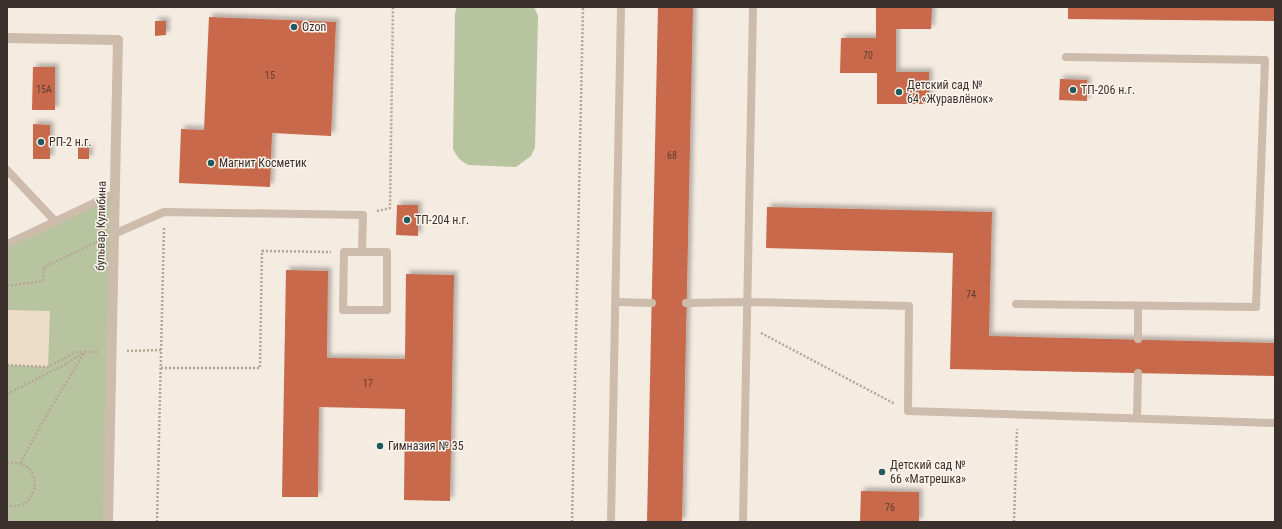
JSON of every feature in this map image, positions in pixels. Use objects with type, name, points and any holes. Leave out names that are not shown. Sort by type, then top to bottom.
[{"type":"street","name":"бульвар Кулибина","points":[[7,38],[118,40],[108,522]]},
{"type":"lane","points":[[611,522],[621,7]]},
{"type":"lane","points":[[743,522],[753,7]]},
{"type":"lane","points":[[1016,304],[1256,307],[1265,60],[1066,57]]},
{"type":"lane","points":[[7,170],[55,221]]},
{"type":"lane","points":[[7,244],[115,193]]},
{"type":"lane","points":[[114,234],[164,212],[363,215],[362,252]]},
{"type":"lane","points":[[344,252],[362,252],[387,252],[386,310],[343,310],[344,252]]},
{"type":"lane","points":[[616,302],[652,303]]},
{"type":"lane","points":[[686,303],[747,302],[909,306],[908,411],[1275,423]]},
{"type":"lane","points":[[1138,306],[1138,340]]},
{"type":"lane","points":[[1137,418],[1138,373]]},
{"type":"path","points":[[363,215],[390,208],[393,7]]},
{"type":"path","points":[[572,522],[583,7]]},
{"type":"path","points":[[157,522],[164,212]]},
{"type":"path","points":[[7,286],[43,281],[44,267],[114,234]]},
{"type":"path","points":[[160,368],[260,368],[262,251],[344,252]]},
{"type":"path","points":[[747,325],[908,411]]},
{"type":"path","points":[[7,365],[48,367],[76,352],[161,350]]},
{"type":"path","points":[[7,394],[64,365],[84,352]]},
{"type":"path","points":[[21,463],[34,437],[84,352]]},
{"type":"path","points":[[1014,522],[1017,414]]},
{"type":"path","points":[[7,463],[21,463],[33,472],[35,479],[34,494],[29,500],[16,506],[7,505]]},
{"type":"green space","points":[[457,7],[534,7],[538,16],[535,147],[531,156],[516,167],[469,165],[460,159],[453,149],[455,13]]},
{"type":"green space","points":[[113,196],[106,522],[7,522],[7,247]]},
{"type":"shaded area","points":[[7,310],[50,311],[48,367],[7,365]]},
{"type":"building","points":[[658,7],[693,7],[682,522],[647,522]]},
{"type":"building","points":[[876,7],[932,7],[931,29],[896,29],[896,72],[929,72],[929,104],[877,104],[877,73],[840,73],[841,38],[876,38]]},
{"type":"building","points":[[1068,7],[1275,7],[1275,21],[1068,19]]},
{"type":"building","points":[[209,17],[336,22],[331,136],[272,133],[270,187],[179,183],[181,129],[204,130]]},
{"type":"building","points":[[155,21],[166,21],[166,35],[155,36]]},
{"type":"building","points":[[33,67],[55,67],[55,110],[32,110]]},
{"type":"building","name":"ТП-206 н.г.","points":[[1060,79],[1087,80],[1087,101],[1059,100]]},
{"type":"building","name":"РП-2 н.г.","points":[[33,124],[50,125],[50,159],[33,159]]},
{"type":"building","points":[[78,147],[89,148],[89,159],[78,159]]},
{"type":"building","name":"ТП-204 н.г.","points":[[397,205],[418,205],[418,236],[396,235]]},
{"type":"building","points":[[767,207],[992,212],[989,336],[1275,343],[1275,376],[950,369],[953,253],[766,248]]},
{"type":"building","points":[[286,270],[328,271],[327,358],[405,359],[406,274],[454,275],[450,501],[404,500],[405,409],[319,407],[318,497],[282,497]]},
{"type":"building","points":[[861,491],[919,492],[919,522],[860,522]]},
{"type":"place","name":"Ozon","points":[[294,27]]},
{"type":"place","name":"ТП-206 н.г.","points":[[1073,90]]},
{"type":"place","name":"Детский сад № 64 «Журавлёнок»","points":[[899,92]]},
{"type":"place","name":"РП-2 н.г.","points":[[41,142]]},
{"type":"place","name":"Магнит Косметик","points":[[211,163]]},
{"type":"place","name":"ТП-204 н.г.","points":[[407,220]]},
{"type":"place","name":"Гимназия № 35","points":[[380,446]]},
{"type":"place","name":"Детский сад № 66 «Матрешка»","points":[[882,472]]}]
